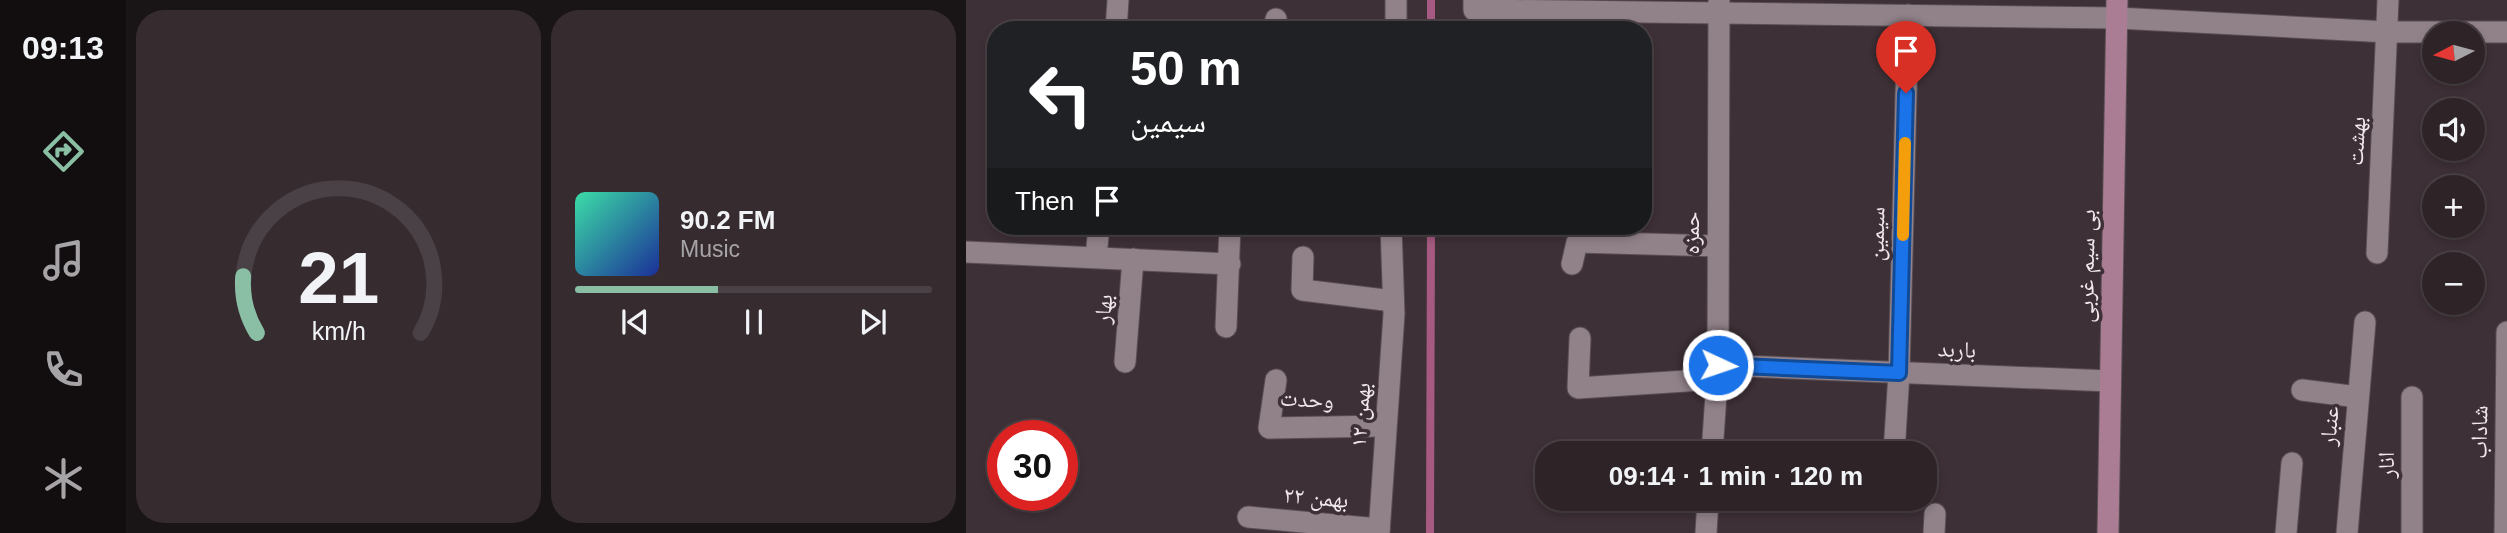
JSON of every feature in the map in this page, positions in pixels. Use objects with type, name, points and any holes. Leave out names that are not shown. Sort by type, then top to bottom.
[{"type":"street","points":[[1117,21],[1118,0]]},
{"type":"street","points":[[1396,0],[1396,21]]},
{"type":"street","name":"بهشت","points":[[2377,253],[2388,0]]},
{"type":"street","points":[[1474,5],[1582,21],[1718,6],[1904,10],[2117,9],[2388,32],[2507,32]]},
{"type":"street","name":"حمزه","points":[[1713,441],[1717,372],[1718,6]]},
{"type":"street","name":"بی سیم غربی","points":[[2108,533],[2117,9]]},
{"type":"street","name":"سیمین","points":[[1895,441],[1899,373],[1904,10]]},
{"type":"street","points":[[1096,257],[1098,235]]},
{"type":"street","points":[[1226,327],[1230,235]]},
{"type":"street","name":"۱۲ بهمن","points":[[1379,531],[1393,302],[1391,235]]},
{"type":"street","points":[[1572,264],[1577,242],[1718,246]]},
{"type":"street","points":[[966,252],[1230,264]]},
{"type":"street","points":[[1303,257],[1302,290],[1393,302]]},
{"type":"street","name":"بهار","points":[[1125,362],[1133,259]]},
{"type":"street","name":"عنبار","points":[[2347,533],[2365,322]]},
{"type":"street","name":"شاداب","points":[[2505,533],[2507,332]]},
{"type":"street","points":[[1580,338],[1578,388],[1717,372]]},
{"type":"street","name":"باربد","points":[[1717,372],[1899,373],[2110,382]]},
{"type":"street","name":"وحدت","points":[[1276,380],[1269,428],[1385,426]]},
{"type":"street","points":[[2302,390],[2358,397]]},
{"type":"street","name":"انار","points":[[2412,397],[2412,533]]},
{"type":"street","points":[[2286,533],[2292,463]]},
{"type":"street","points":[[1706,533],[1708,511]]},
{"type":"street","name":"۲۲ بهمن","points":[[1248,517],[1379,531]]},
{"type":"waterway","points":[[1431,0],[1431,21]]},
{"type":"waterway","points":[[1430,533],[1431,235]]},
{"type":"slow traffic","points":[[1903,235],[1905,143]]},
{"type":"route","points":[[1718,365],[1899,373],[1906,93]]}]
